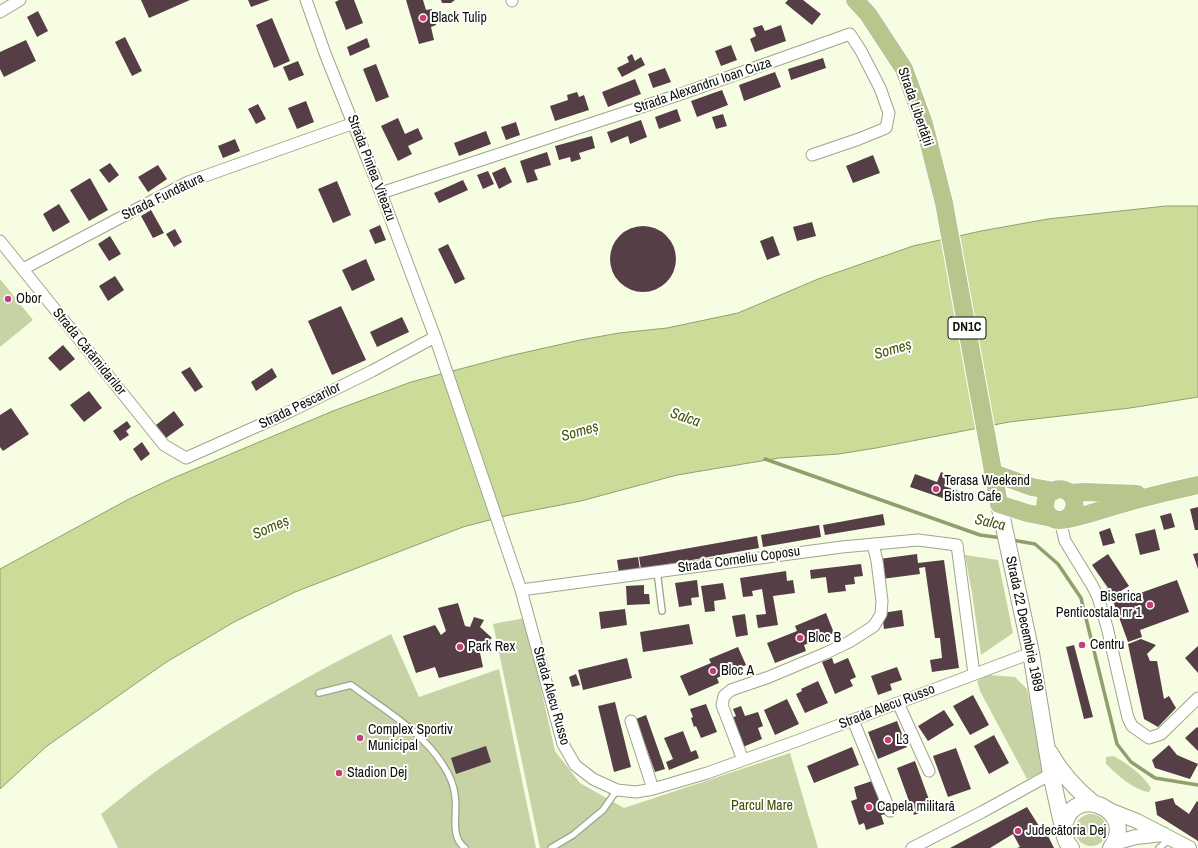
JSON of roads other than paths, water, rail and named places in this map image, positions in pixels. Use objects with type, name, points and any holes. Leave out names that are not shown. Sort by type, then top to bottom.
[{"type":"highway","name":"Strada Libertății","points":[[856,0],[868,14],[904,68],[924,124],[944,203],[993,474]]},
{"type":"highway","points":[[993,474],[1032,487],[1062,492],[1152,495]]},
{"type":"highway","name":"DN1C","points":[[993,474],[999,504]]},
{"type":"highway","points":[[999,504],[1027,513],[1059,519],[1080,516],[1152,495],[1198,485]]},
{"type":"highway","points":[[1062,492],[1073,497],[1075,503],[1074,510],[1071,515],[1059,519],[1045,510],[1045,503],[1047,497],[1062,492]]},
{"type":"main road","name":"Strada 22 Decembrie 1989","points":[[999,504],[1031,653],[1051,774],[1068,844]]},
{"type":"main road","name":"Strada 22 Decembrie 1989","points":[[1046,744],[1060,769],[1082,794],[1093,803],[1099,804],[1109,810]]},
{"type":"main road","points":[[1068,844],[1066,819],[1070,813],[1080,805],[1093,803]]},
{"type":"main road","points":[[1109,810],[1118,829],[1112,846]]},
{"type":"street","points":[[0,12],[20,0]]},
{"type":"street","name":"Strada Pintea Viteazu","points":[[306,0],[326,56],[382,193],[440,349],[510,556]]},
{"type":"street","name":"Strada Alexandru Ioan Cuza","points":[[382,193],[678,95],[850,34],[862,51],[880,88],[889,113],[886,128],[812,155]]},
{"type":"street","name":"Strada Fundătura","points":[[23,269],[188,182],[354,123]]},
{"type":"street","name":"Strada Cărămidarilor","points":[[0,240],[164,445]]},
{"type":"street","name":"Strada Pescarilor","points":[[164,445],[186,458],[289,412],[372,371],[435,337]]},
{"type":"street","points":[[1059,519],[1065,541],[1098,597],[1107,627],[1128,718],[1132,726],[1149,738],[1161,734],[1198,698]]},
{"type":"street","name":"Strada Corneliu Coposu","points":[[521,590],[842,547],[918,540],[957,545],[974,674]]},
{"type":"street","points":[[743,760],[722,705],[724,696],[731,690],[769,677],[832,650],[861,635],[874,626],[881,614],[882,601],[877,561],[873,544]]},
{"type":"street","name":"Strada Alecu Russo","points":[[510,556],[521,590],[563,744],[576,765],[593,779],[617,790],[636,792],[653,789],[743,760],[898,704],[1031,653]]},
{"type":"street","points":[[898,704],[929,771]]},
{"type":"street","points":[[853,720],[890,811]]},
{"type":"street","points":[[631,721],[653,789]]},
{"type":"street","points":[[912,848],[1051,774]]},
{"type":"street","points":[[1109,810],[1137,821],[1189,848]]},
{"type":"street","points":[[1112,846],[1136,837],[1167,836]]},
{"type":"lane","points":[[657,571],[662,611]]},
{"type":"lane","points":[[319,693],[351,685],[418,735],[442,764],[451,779],[455,796],[455,823],[457,838],[461,845],[465,848]]},
{"type":"lane","points":[[551,848],[572,835],[603,810],[617,790]]},
{"type":"lane","points":[[1159,848],[1167,836]]},
{"type":"water","name":"Someș","points":[[1166,206],[1198,206],[1198,397],[1130,408],[1009,422],[839,454],[779,458],[677,475],[581,501],[509,515],[463,527],[295,592],[234,622],[165,663],[47,746],[0,789],[0,569],[129,499],[171,479],[333,411],[411,382],[509,356],[580,340],[619,333],[667,328],[738,313],[818,279],[913,246],[981,231],[1048,219]]},
{"type":"waterway","name":"Salca","points":[[765,459],[980,535],[1002,538]]},
{"type":"waterway","name":"Salca","points":[[1012,540],[1035,544],[1058,564],[1081,598],[1117,744],[1131,762],[1155,778],[1198,785]]},
{"type":"place","name":"Black Tulip","points":[[423,18]]},
{"type":"place","name":"Obor","points":[[8,299]]},
{"type":"place","name":"Terasa Weekend Bistro Cafe","points":[[936,489]]},
{"type":"place","name":"Biserica Penticostala nr 1","points":[[1150,605]]},
{"type":"place","name":"Bloc B","points":[[800,638]]},
{"type":"place","name":"Centru","points":[[1082,645]]},
{"type":"place","name":"Park Rex","points":[[460,647]]},
{"type":"place","name":"Bloc A","points":[[713,671]]},
{"type":"place","name":"Complex Sportiv Municipal","points":[[360,738]]},
{"type":"place","name":"L3","points":[[888,740]]},
{"type":"place","name":"Stadion Dej","points":[[339,773]]},
{"type":"place","name":"Capela militară","points":[[869,807]]},
{"type":"place","name":"Judecătoria Dej","points":[[1018,831]]},
{"type":"park label","name":"Parcul Mare","points":[[762,806]]}]
